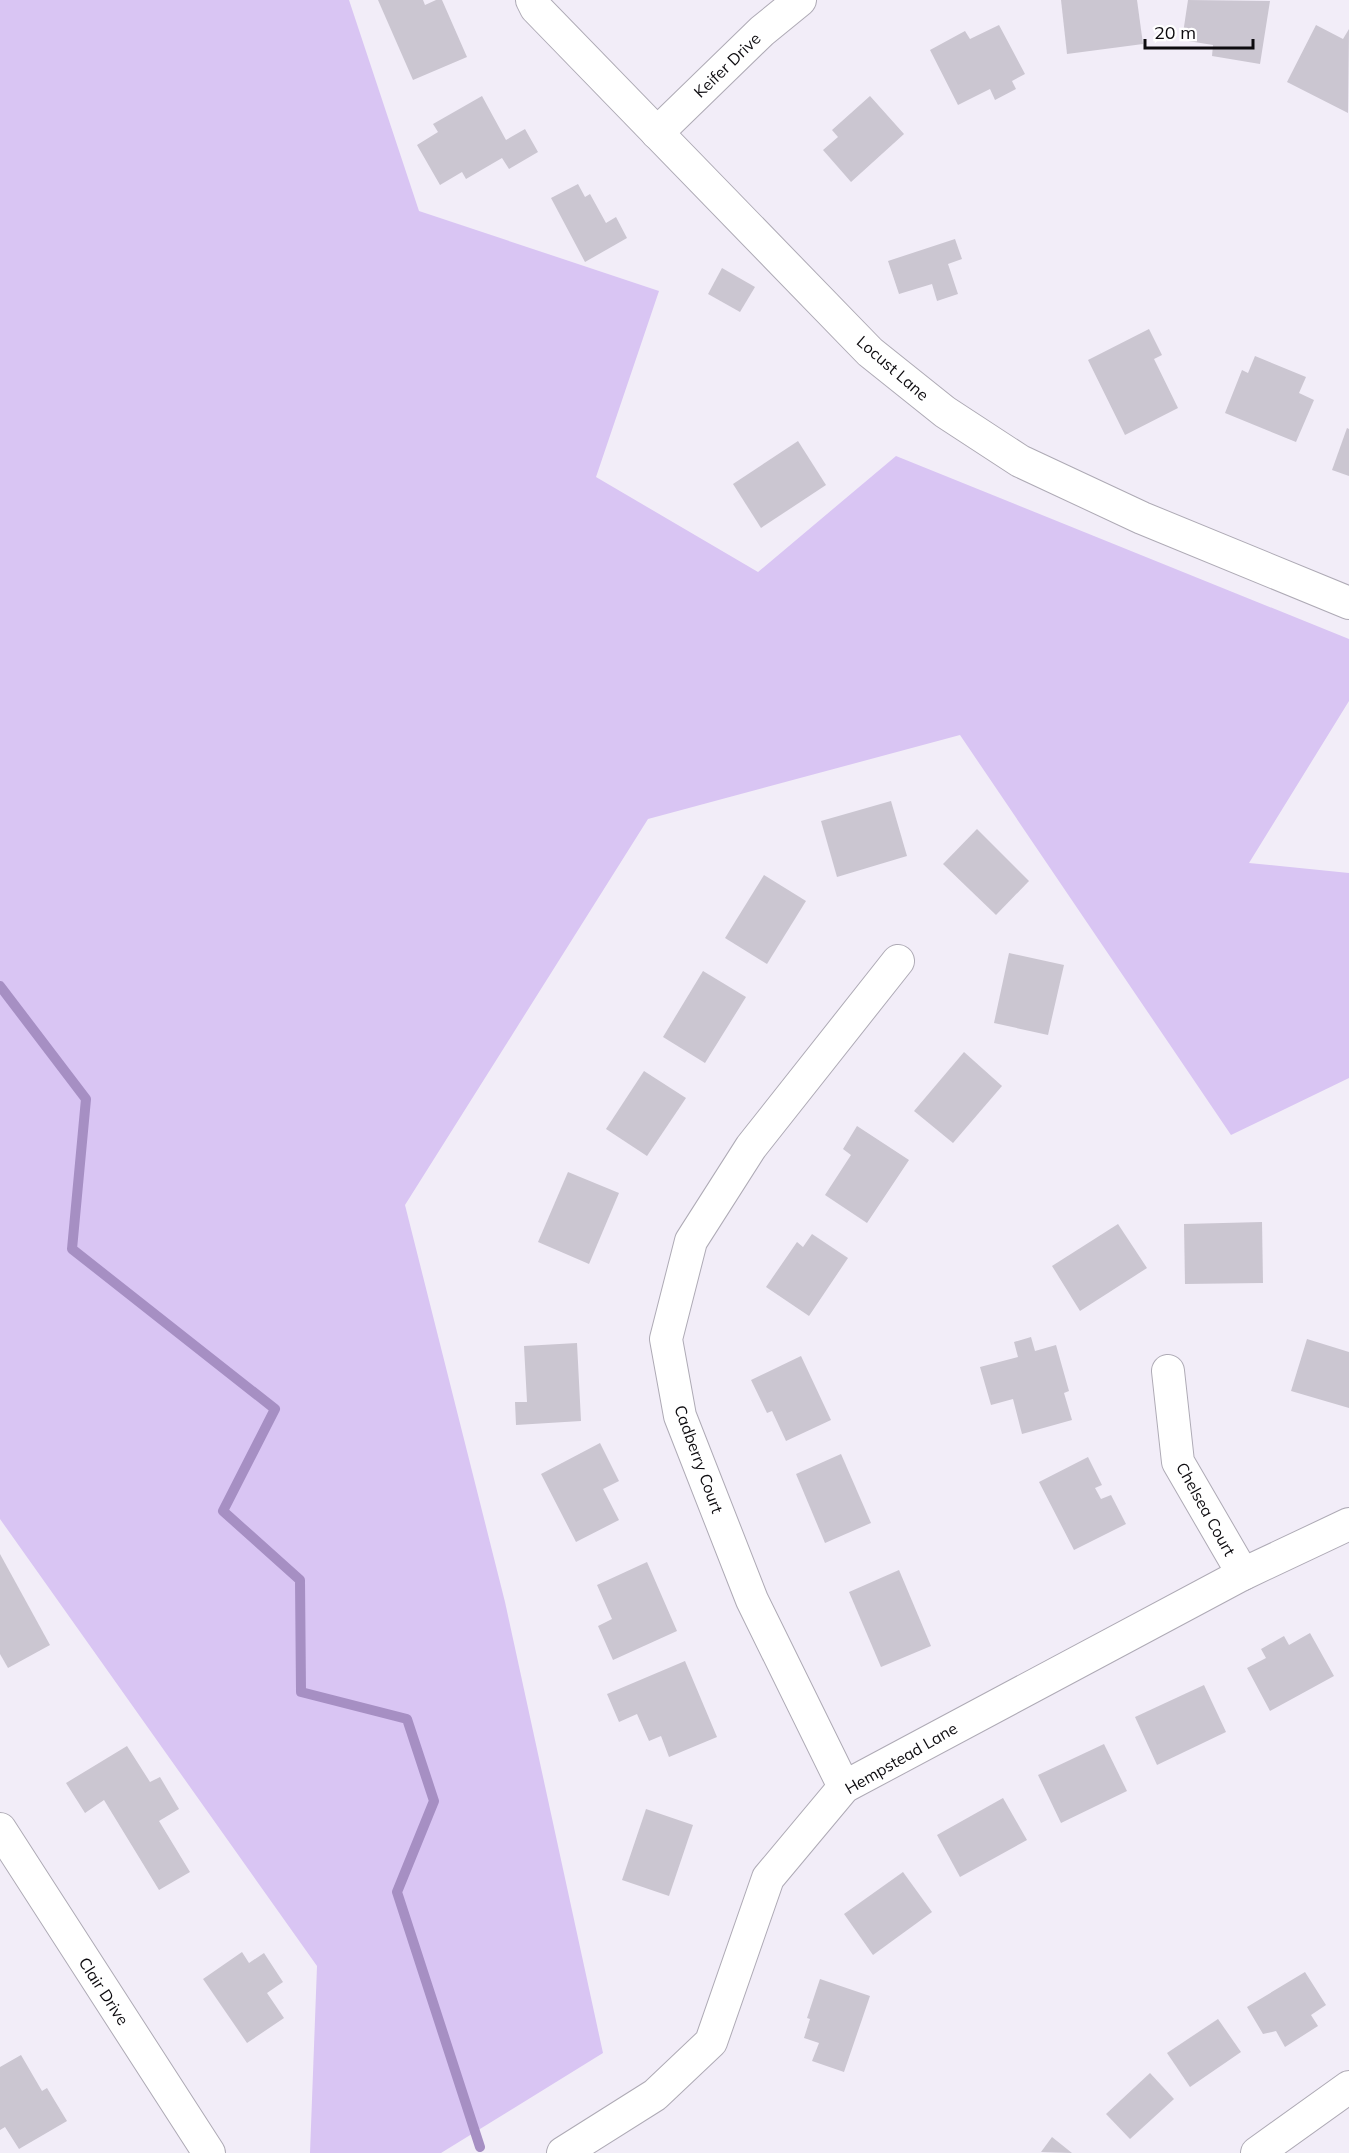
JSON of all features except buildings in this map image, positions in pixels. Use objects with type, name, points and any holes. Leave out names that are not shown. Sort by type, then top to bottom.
[{"type":"street","name":"Locust Lane","points":[[532,0],[536,8],[870,352],[945,412],[1020,461],[1142,518],[1349,603]]},
{"type":"street","name":"Keifer Drive","points":[[657,134],[762,31],[800,0]]},
{"type":"street","name":"Cadberry Court","points":[[844,1787],[752,1600],[680,1416],[666,1339],[691,1241],[751,1147],[898,961]]},
{"type":"street","name":"Chelsea Court","points":[[1168,1371],[1178,1462],[1243,1574]]},
{"type":"street","name":"Hempstead Lane","points":[[563,2153],[655,2095],[711,2042],[768,1878],[844,1787],[1243,1574],[1349,1524]]},
{"type":"street","name":"Clair Drive","points":[[0,1829],[209,2153]]},
{"type":"street","points":[[1257,2153],[1349,2087]]},
{"type":"shaded area","points":[[0,0],[349,0],[419,211],[659,291],[596,477],[758,572],[896,456],[1349,639],[1349,701],[1249,863],[1349,873],[1349,1078],[1231,1135],[960,735],[648,819],[405,1205],[505,1602],[603,2053],[441,2153],[310,2153],[317,1966],[0,1519]]},
{"type":"waterway","points":[[0,986],[86,1099],[72,1249],[275,1409],[223,1511],[300,1580],[301,1692],[407,1719],[434,1801],[397,1892],[480,2147]]}]
